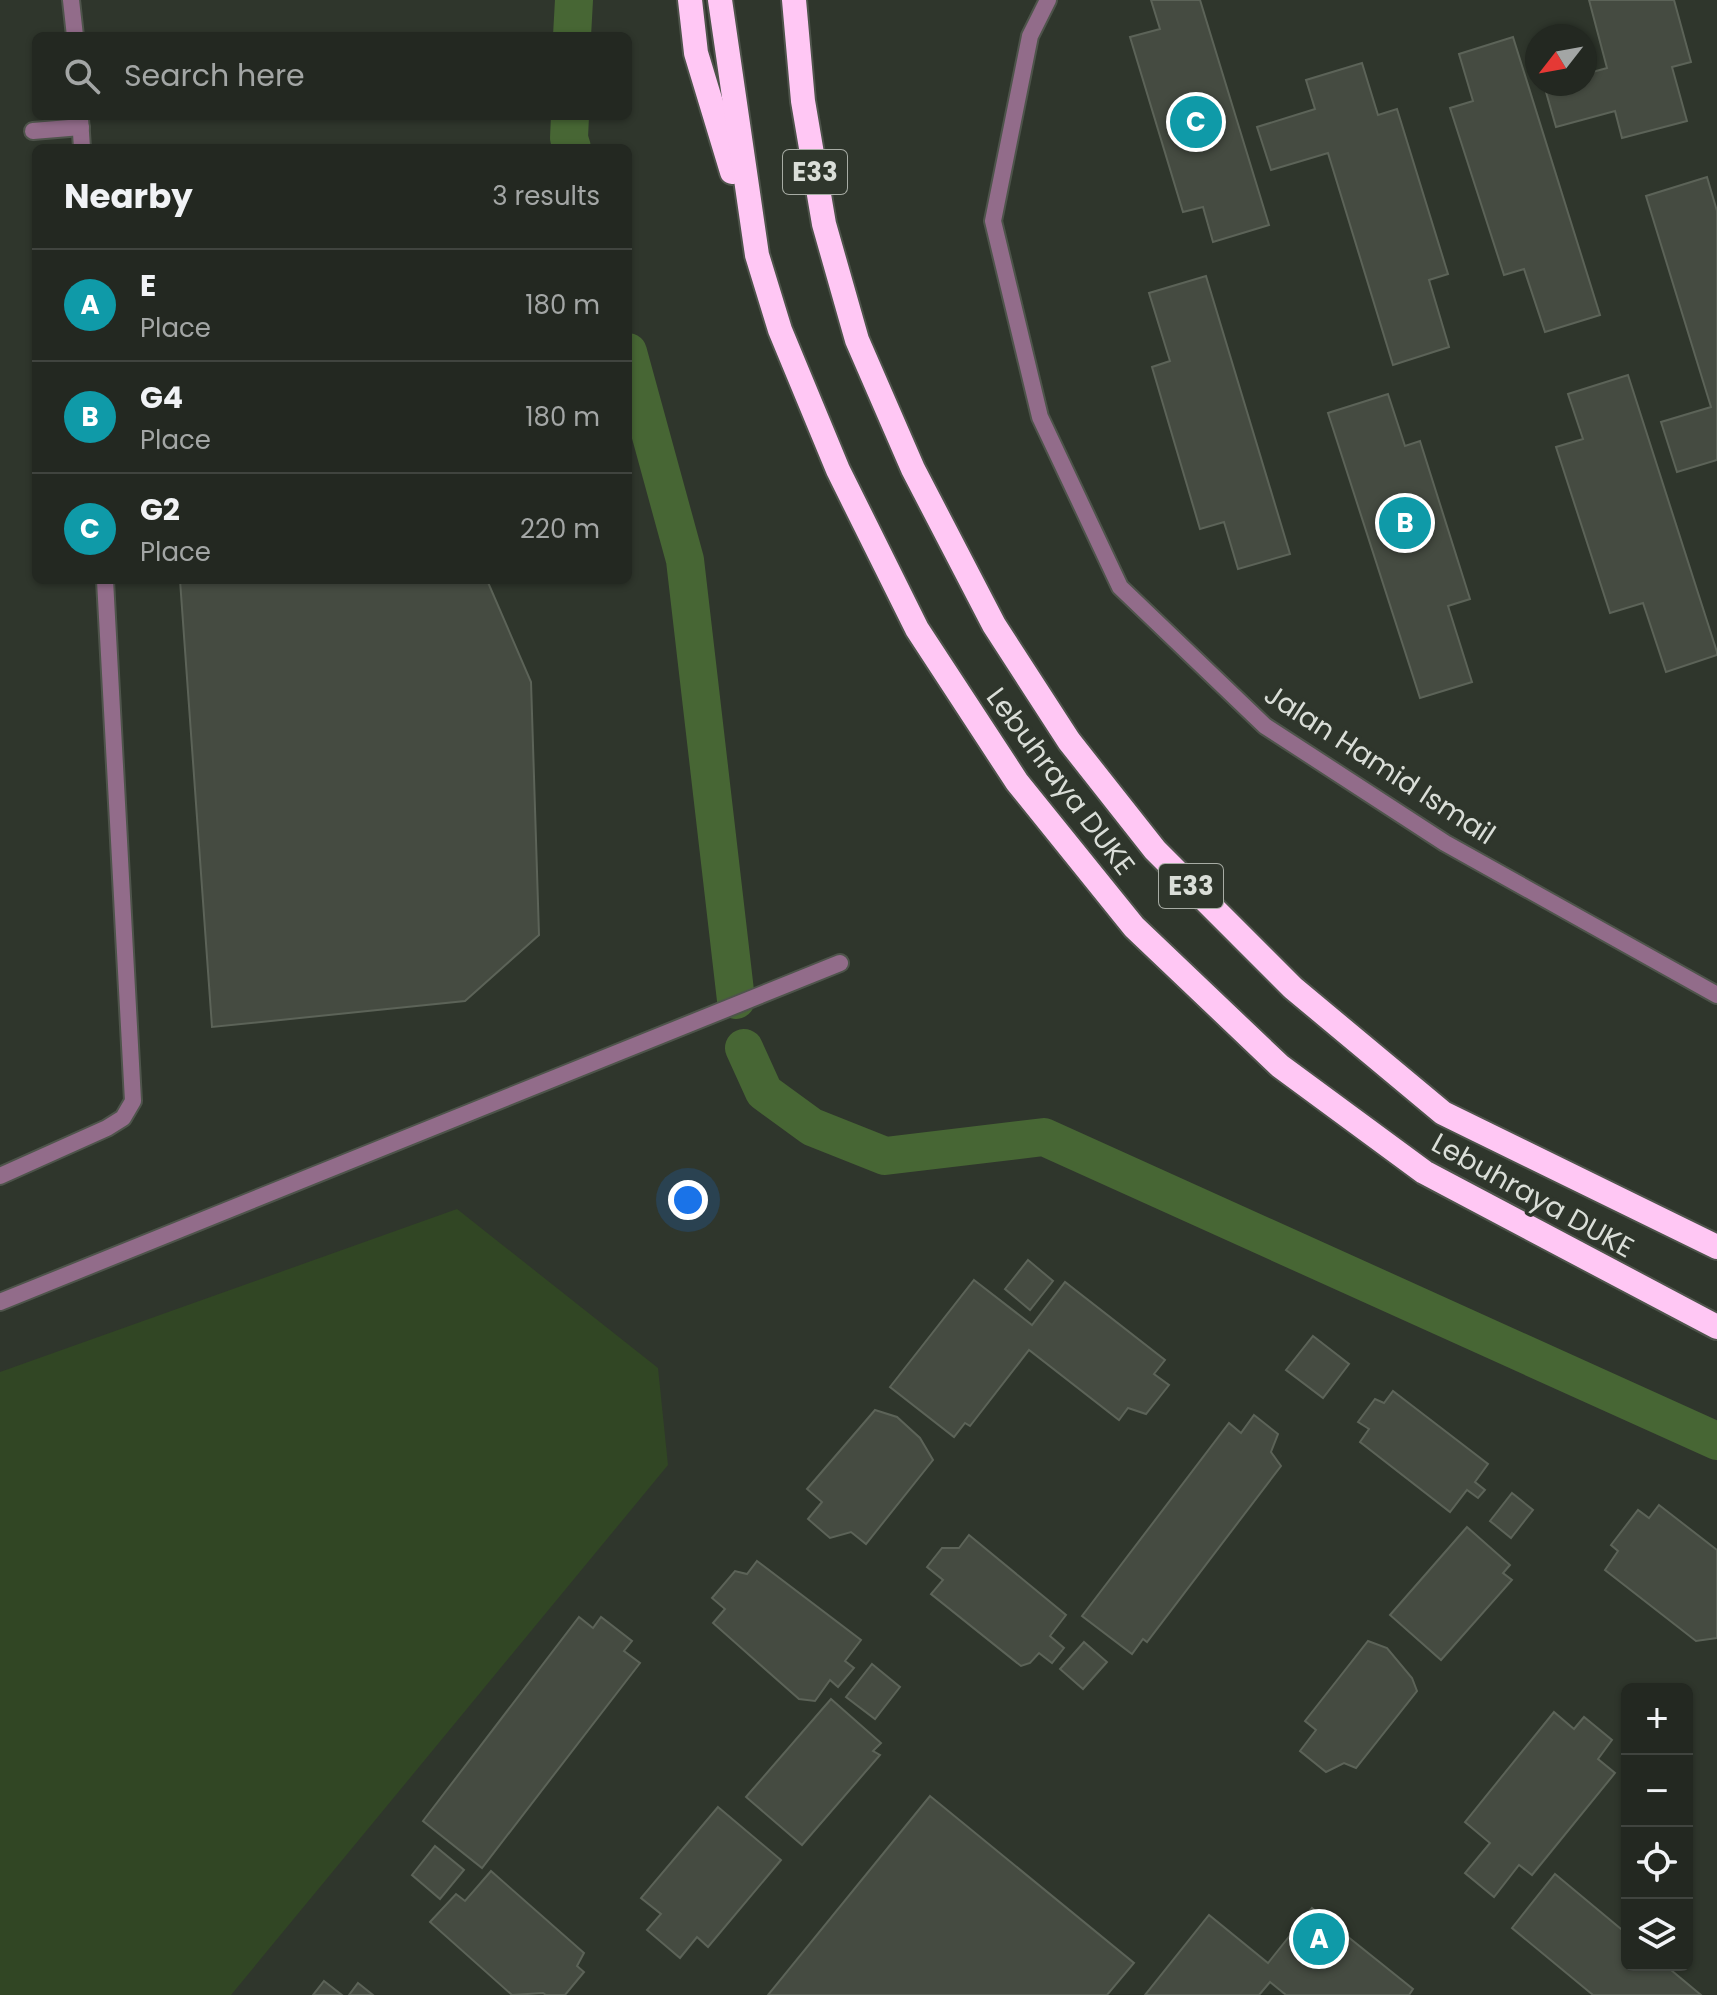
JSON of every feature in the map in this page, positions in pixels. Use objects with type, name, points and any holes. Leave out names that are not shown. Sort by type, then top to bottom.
[{"type":"highway","points":[[690,0],[696,53],[757,255]]},
{"type":"highway","name":"Lebuhraya DUKE","points":[[720,0],[757,255],[780,330],[838,470],[917,629],[1017,782],[1134,927],[1280,1066],[1424,1172],[1717,1327]]},
{"type":"highway","name":"Lebuhraya DUKE","points":[[794,0],[803,101],[824,224],[857,340],[913,469],[994,625],[1069,741],[1155,850],[1293,988],[1443,1113],[1717,1247]]},
{"type":"street","points":[[71,0],[75,32]]},
{"type":"street","name":"Jalan Hamid Ismail","points":[[1048,0],[1030,36],[993,221],[1040,417],[1120,587],[1265,726],[1445,843],[1717,995]]},
{"type":"street","points":[[33,131],[80,122],[82,144]]},
{"type":"street","points":[[0,1175],[107,1128],[123,1118],[133,1101],[105,584]]},
{"type":"street","points":[[0,1302],[840,963]]},
{"type":"green space","points":[[457,1209],[658,1368],[668,1465],[231,1995],[0,1995],[0,1372]]},
{"type":"building","points":[[1151,0],[1200,0],[1269,225],[1213,242],[1203,207],[1183,212],[1130,37],[1160,29]]},
{"type":"building","points":[[1589,0],[1674,0],[1691,62],[1672,67],[1687,121],[1622,138],[1615,111],[1556,127],[1547,96],[1597,96],[1597,71],[1607,68]]},
{"type":"building","points":[[1513,37],[1525,75],[1525,96],[1531,96],[1600,315],[1545,332],[1524,269],[1504,275],[1450,108],[1473,101],[1459,54]]},
{"type":"building","points":[[1362,63],[1378,115],[1397,109],[1448,274],[1429,280],[1449,347],[1393,365],[1328,153],[1271,170],[1257,127],[1315,109],[1306,80]]},
{"type":"building","points":[[1707,177],[1717,211],[1717,460],[1677,472],[1661,422],[1711,407],[1646,196]]},
{"type":"building","points":[[1206,276],[1290,554],[1238,569],[1224,522],[1200,529],[1152,367],[1170,361],[1149,293]]},
{"type":"building","points":[[1628,375],[1717,652],[1717,655],[1666,672],[1643,603],[1610,613],[1556,447],[1583,439],[1568,394]]},
{"type":"building","points":[[1388,394],[1405,446],[1420,441],[1470,599],[1448,606],[1472,682],[1420,698],[1328,413]]},
{"type":"building","points":[[180,584],[489,584],[531,682],[539,935],[465,1001],[212,1027]]},
{"type":"building","points":[[1028,1260],[1053,1281],[1030,1310],[1005,1289]]},
{"type":"building","points":[[974,1280],[1032,1325],[1065,1282],[1165,1360],[1154,1374],[1169,1385],[1146,1414],[1128,1408],[1119,1420],[1029,1350],[970,1426],[965,1423],[954,1437],[890,1387]]},
{"type":"building","points":[[1313,1336],[1349,1364],[1323,1398],[1286,1370]]},
{"type":"building","points":[[1393,1391],[1488,1464],[1475,1482],[1485,1490],[1478,1498],[1467,1490],[1450,1512],[1360,1442],[1369,1429],[1358,1422],[1375,1399],[1384,1403]]},
{"type":"building","points":[[875,1410],[897,1417],[920,1438],[933,1460],[866,1544],[851,1532],[830,1538],[808,1519],[822,1502],[807,1489]]},
{"type":"building","points":[[1254,1415],[1278,1434],[1271,1452],[1281,1466],[1147,1642],[1143,1639],[1132,1654],[1082,1616],[1229,1423],[1241,1433]]},
{"type":"building","points":[[1512,1493],[1533,1510],[1511,1538],[1490,1521]]},
{"type":"building","points":[[1659,1505],[1717,1550],[1717,1638],[1696,1641],[1605,1570],[1618,1551],[1611,1545],[1638,1510],[1649,1518]]},
{"type":"building","points":[[1467,1527],[1510,1565],[1503,1573],[1512,1580],[1441,1660],[1390,1615]]},
{"type":"building","points":[[969,1535],[1066,1615],[1050,1636],[1064,1648],[1052,1663],[1039,1653],[1030,1663],[1021,1666],[931,1594],[943,1580],[927,1567],[942,1548],[959,1548]]},
{"type":"building","points":[[757,1561],[861,1640],[845,1661],[854,1668],[838,1687],[830,1680],[815,1701],[799,1699],[713,1623],[725,1609],[712,1598],[735,1571],[747,1574]]},
{"type":"building","points":[[579,1617],[593,1628],[601,1617],[632,1641],[624,1651],[640,1663],[482,1868],[423,1821]]},
{"type":"building","points":[[1368,1641],[1387,1648],[1412,1678],[1417,1691],[1356,1768],[1344,1763],[1326,1772],[1300,1751],[1316,1730],[1305,1721]]},
{"type":"building","points":[[1084,1642],[1107,1662],[1083,1689],[1060,1669]]},
{"type":"building","points":[[872,1664],[900,1687],[875,1719],[846,1697]]},
{"type":"building","points":[[831,1699],[881,1743],[873,1751],[880,1755],[802,1845],[746,1797]]},
{"type":"building","points":[[1554,1712],[1574,1729],[1584,1717],[1612,1740],[1598,1759],[1615,1773],[1532,1875],[1519,1865],[1494,1897],[1465,1873],[1490,1843],[1465,1822]]},
{"type":"building","points":[[930,1796],[1134,1963],[1107,1995],[768,1995]]},
{"type":"building","points":[[718,1807],[781,1860],[708,1947],[697,1937],[680,1958],[647,1930],[661,1914],[641,1898]]},
{"type":"building","points":[[435,1846],[464,1870],[440,1899],[412,1875]]},
{"type":"building","points":[[491,1871],[584,1953],[577,1966],[584,1972],[565,1995],[512,1995],[430,1922],[456,1894],[465,1901]]},
{"type":"building","points":[[1555,1874],[1621,1929],[1621,1971],[1672,1971],[1701,1995],[1593,1995],[1512,1928]]},
{"type":"building","points":[[1312,1908],[1413,1989],[1409,1995],[1286,1995],[1270,1982],[1259,1995],[1145,1995],[1209,1915],[1268,1963]]},
{"type":"building","points":[[324,1981],[342,1995],[313,1995]]},
{"type":"building","points":[[358,1983],[373,1995],[349,1995]]},
{"type":"waterway","points":[[572,32],[574,0]]},
{"type":"waterway","points":[[570,120],[571,144]]},
{"type":"waterway","points":[[632,367],[685,560],[736,1000]]},
{"type":"waterway","points":[[744,1048],[764,1092],[812,1127],[885,1156],[1044,1137],[1717,1441]]},
{"type":"place","name":"G2","points":[[1196,122]]},
{"type":"place","name":"G4","points":[[1405,523]]},
{"type":"place","name":"E","points":[[1319,1939]]}]
